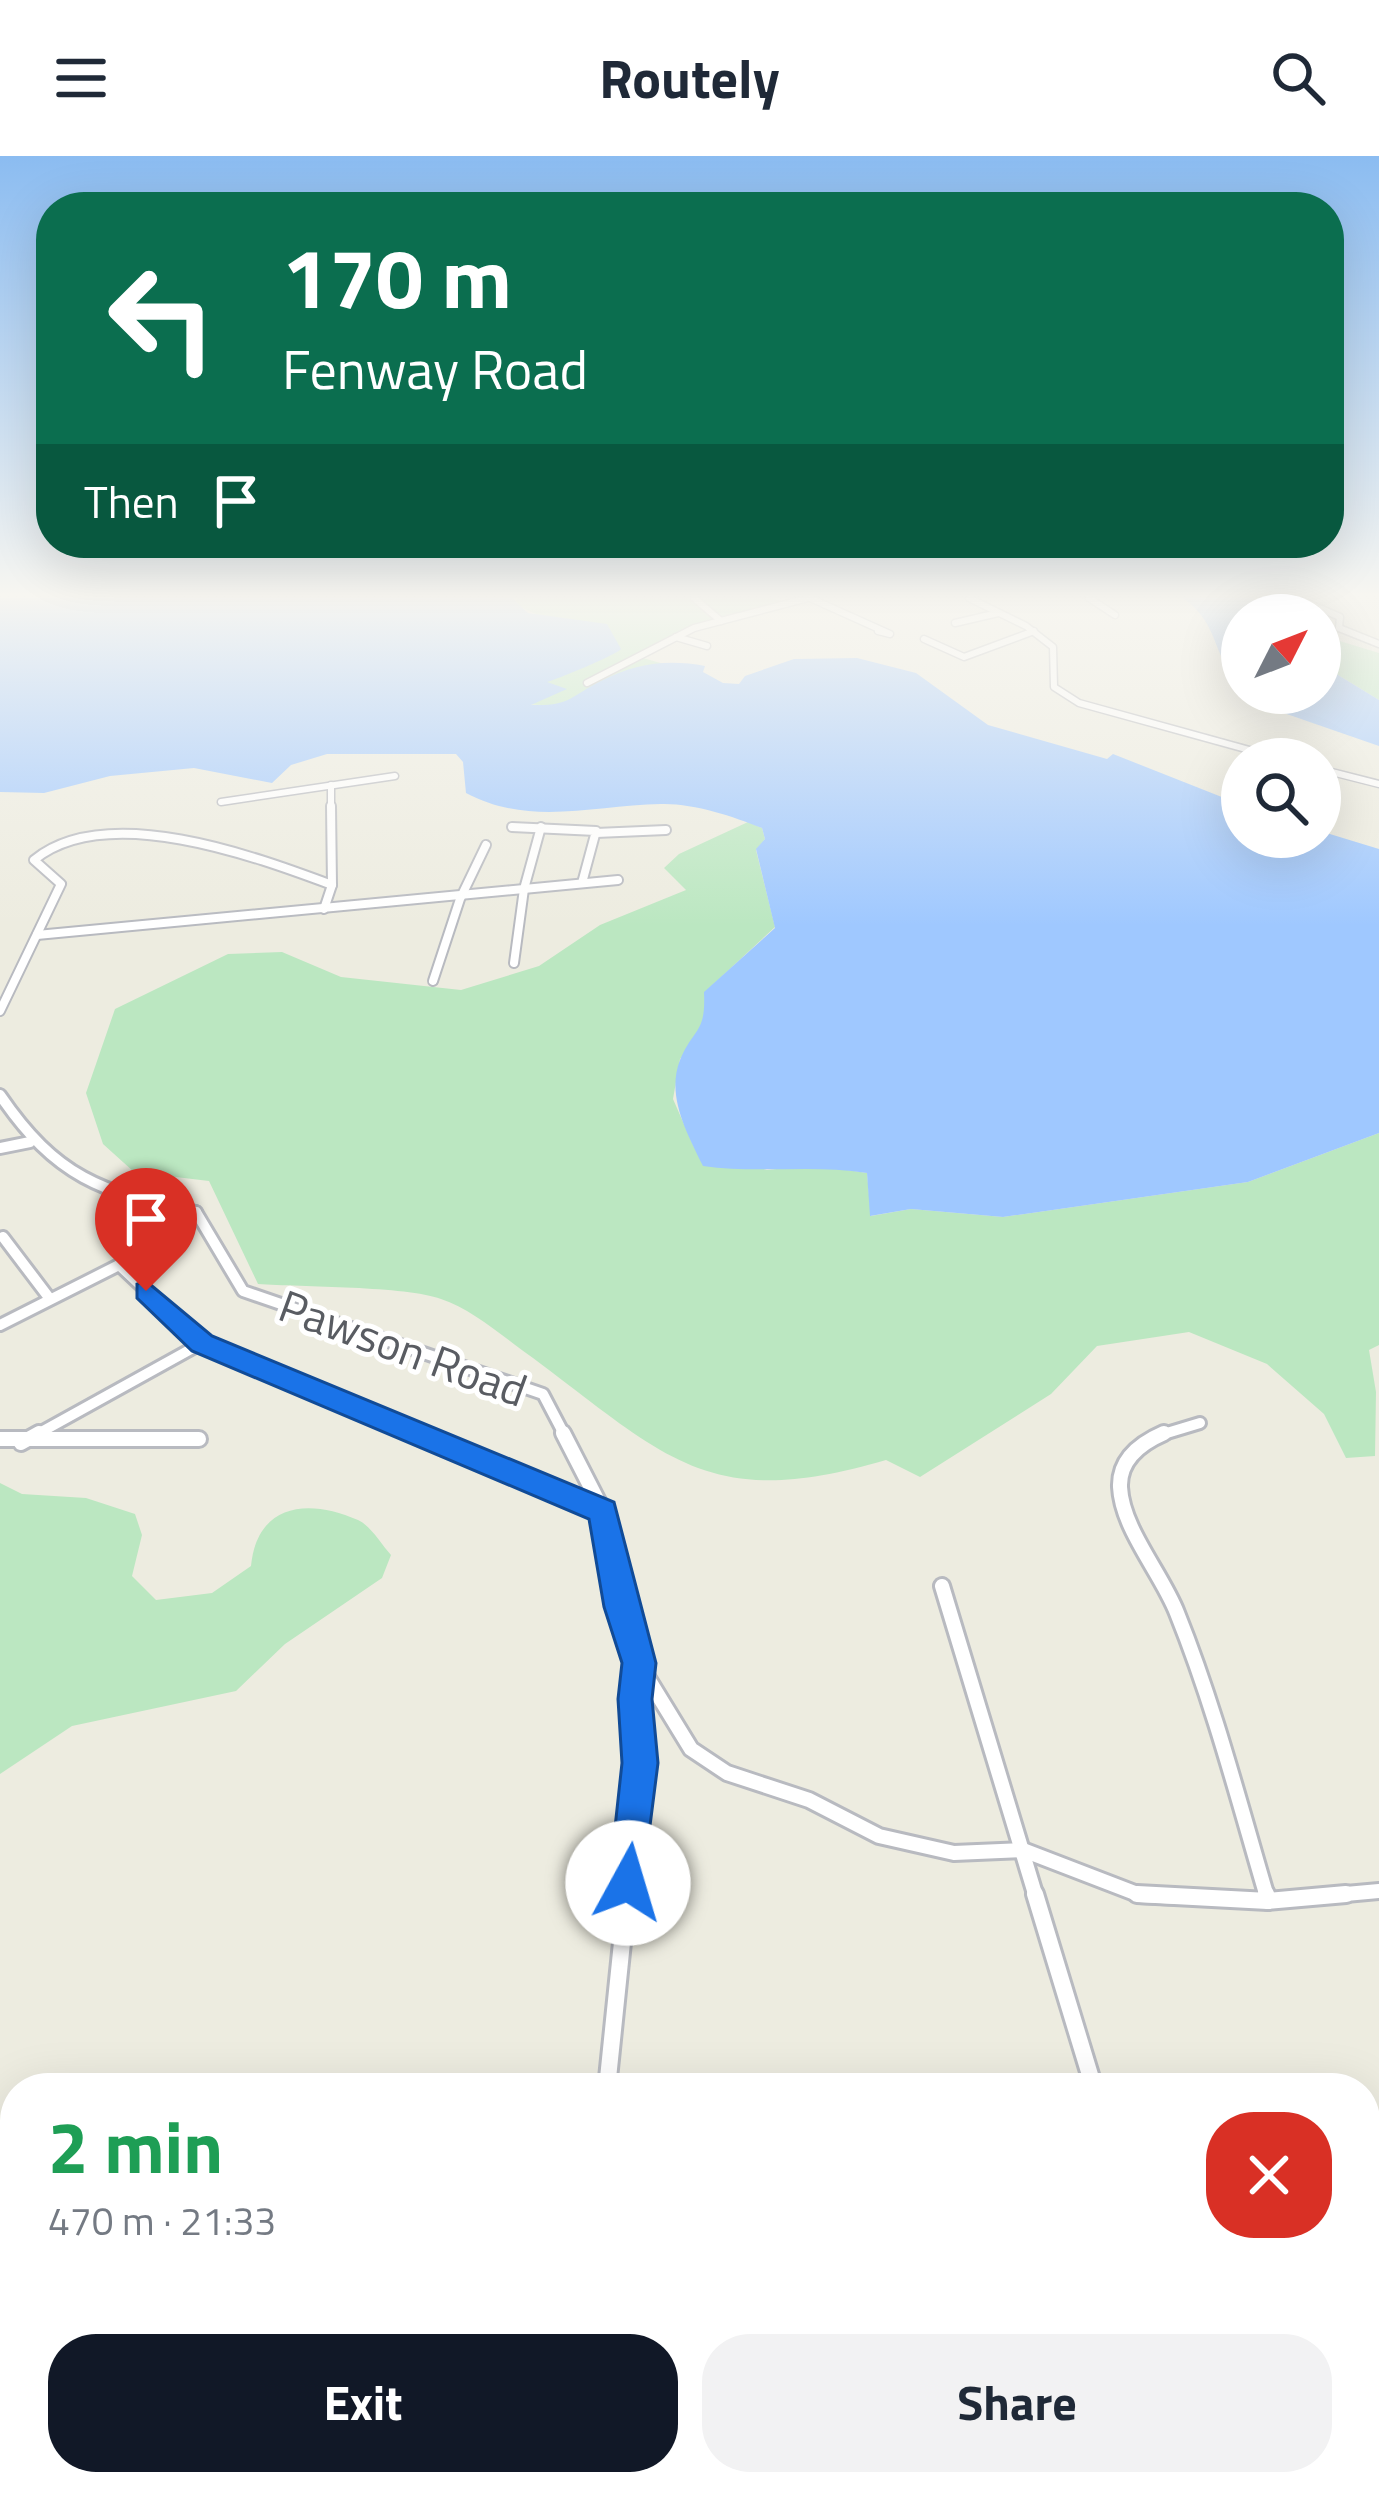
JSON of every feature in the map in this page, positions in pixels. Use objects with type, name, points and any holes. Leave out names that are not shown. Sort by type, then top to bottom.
[{"type":"street","points":[[1094,707],[1221,742]]},
{"type":"street","points":[[1341,774],[1379,784]]},
{"type":"street","points":[[221,802],[395,776]]},
{"type":"street","points":[[324,909],[332,885],[331,785]]},
{"type":"street","points":[[512,826],[596,833],[666,830]]},
{"type":"street","points":[[514,963],[524,889],[541,826]]},
{"type":"street","points":[[582,883],[596,833]]},
{"type":"street","points":[[0,1011],[61,884],[34,860],[61,840],[121,837],[253,855],[332,885]]},
{"type":"street","points":[[433,981],[460,898],[485,845]]},
{"type":"street","points":[[37,935],[618,880]]},
{"type":"street","points":[[0,1096],[30,1142],[98,1192],[196,1212]]},
{"type":"street","points":[[0,1148],[30,1142]]},
{"type":"street","points":[[0,1325],[118,1265],[196,1212]]},
{"type":"street","name":"Pawson Road","points":[[196,1212],[243,1291],[543,1394],[603,1511],[621,1607],[639,1663],[635,1699],[640,1763],[609,2073]]},
{"type":"street","points":[[4,1242],[50,1299]]},
{"type":"street","points":[[118,1265],[202,1343],[603,1511]]},
{"type":"street","points":[[21,1443],[202,1343]]},
{"type":"street","points":[[1200,1423],[1150,1438],[1127,1460],[1121,1500],[1156,1562],[1196,1656],[1268,1901]]},
{"type":"street","points":[[0,1439],[21,1443],[199,1439]]},
{"type":"street","points":[[943,1586],[1090,2073]]},
{"type":"street","points":[[639,1663],[691,1749],[727,1773],[809,1800],[879,1836],[953,1852],[1023,1850],[1140,1895],[1268,1901],[1379,1891]]},
{"type":"green space","points":[[748,822],[762,828],[765,839],[756,850],[775,927],[705,992],[706,1025],[680,1059],[673,1099],[694,1147],[767,1170],[814,1165],[867,1173],[871,1216],[911,1209],[1003,1217],[1248,1182],[1379,1133],[1379,1345],[1369,1350],[1376,1392],[1375,1456],[1346,1458],[1324,1414],[1267,1364],[1189,1332],[1097,1346],[1051,1394],[920,1477],[886,1460],[826,1475],[776,1480],[733,1477],[694,1466],[658,1448],[453,1304],[404,1292],[258,1284],[209,1181],[134,1172],[103,1144],[86,1093],[115,1009],[228,954],[282,952],[341,977],[461,990],[539,966],[600,925],[686,890],[664,868],[679,854]]},
{"type":"green space","points":[[0,1483],[22,1494],[86,1498],[135,1514],[142,1535],[132,1576],[156,1600],[212,1593],[251,1566],[255,1546],[274,1519],[303,1508],[358,1520],[391,1555],[382,1578],[285,1644],[236,1691],[72,1726],[0,1774]]},
{"type":"water","points":[[0,707],[963,707],[988,725],[1107,759],[1113,754],[1221,797],[1221,858],[1341,858],[1341,837],[1379,849],[1379,1133],[1248,1182],[1003,1217],[911,1209],[870,1216],[867,1173],[703,1166],[680,1114],[676,1074],[701,1023],[704,992],[775,928],[756,849],[765,839],[762,828],[673,804],[562,812],[514,809],[466,793],[463,762],[456,754],[327,754],[291,765],[272,783],[194,768],[110,776],[44,793],[0,792]]},
{"type":"water","points":[[1341,707],[1379,707],[1379,746],[1286,714],[1341,714]]},
{"type":"route","points":[[146,1291],[202,1343],[603,1511],[621,1607],[639,1663],[635,1699],[640,1763],[628,1883]]}]
